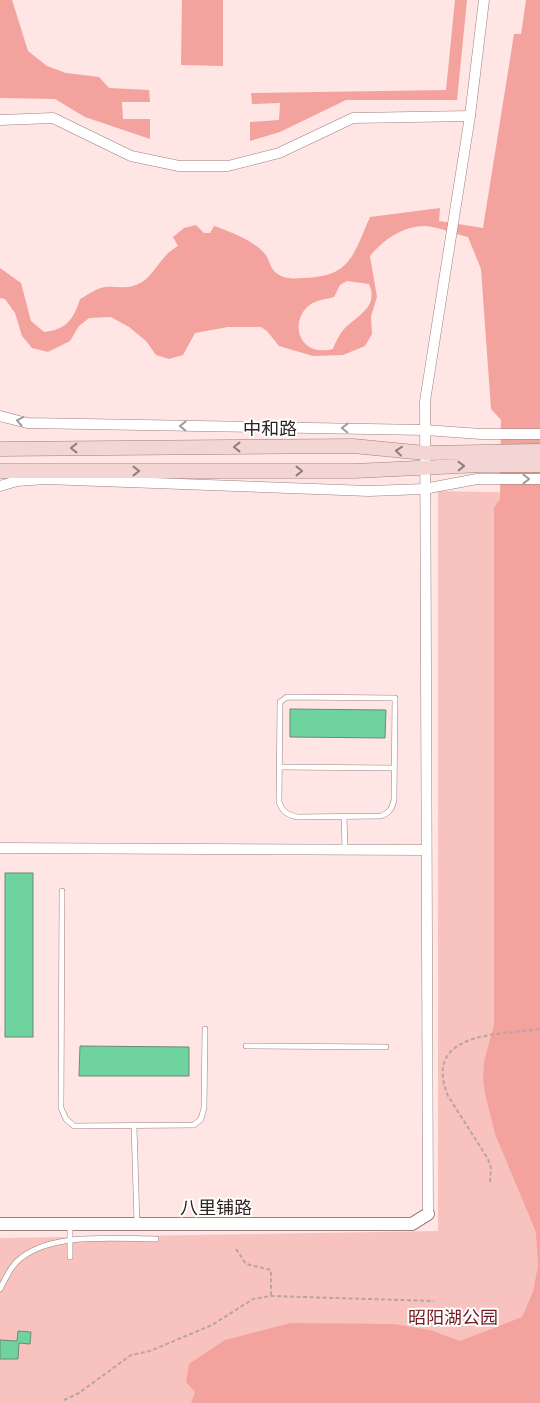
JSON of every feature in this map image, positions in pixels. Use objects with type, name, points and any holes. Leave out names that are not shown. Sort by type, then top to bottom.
[{"type":"main road","name":"中和路","points":[[0,449],[354,446],[425,460],[482,465],[540,465]]},
{"type":"main road","name":"中和路","points":[[0,471],[354,471],[483,451],[540,451]]},
{"type":"street","points":[[428,1214],[425,401],[470,116],[484,0]]},
{"type":"street","points":[[0,120],[53,118],[130,156],[178,166],[228,166],[279,154],[353,118],[470,116]]},
{"type":"street","points":[[0,416],[27,423],[425,430],[481,434],[540,434]]},
{"type":"street","points":[[0,486],[17,481],[45,479],[369,491],[424,489],[477,479],[540,479]]},
{"type":"street","points":[[0,848],[426,850]]},
{"type":"street","name":"八里铺路","points":[[0,1224],[412,1224],[428,1214]]},
{"type":"lane","points":[[287,697],[395,698],[394,768],[394,800],[393,807],[388,813],[381,816],[298,817],[289,815],[282,810],[279,802],[280,702],[287,697]]},
{"type":"lane","points":[[279,767],[394,768]]},
{"type":"lane","points":[[344,816],[345,849]]},
{"type":"lane","points":[[62,892],[61,1108],[66,1119],[74,1126],[194,1125],[201,1119],[204,1108],[205,1029]]},
{"type":"lane","points":[[246,1046],[386,1047]]},
{"type":"lane","points":[[134,1126],[137,1225]]},
{"type":"lane","points":[[70,1225],[70,1257]]},
{"type":"lane","points":[[0,1289],[10,1270],[21,1258],[40,1248],[86,1239],[156,1239]]},
{"type":"path","points":[[490,1182],[492,1168],[488,1159],[448,1096],[442,1074],[449,1054],[459,1043],[540,1029]]},
{"type":"path","points":[[236,1249],[246,1264],[271,1270],[271,1296]]},
{"type":"path","points":[[64,1400],[79,1393],[131,1355],[150,1351],[212,1325],[253,1298],[271,1296],[434,1301]]},
{"type":"green space","name":"昭阳湖公园","points":[[438,491],[540,493],[540,1403],[0,1403],[0,1238],[438,1231]]},
{"type":"shaded area","points":[[0,0],[12,0],[28,51],[47,66],[66,73],[99,77],[109,88],[149,90],[150,102],[122,102],[123,119],[150,119],[150,139],[85,117],[55,99],[0,98]]},
{"type":"shaded area","points":[[182,0],[223,0],[223,66],[181,65]]},
{"type":"shaded area","points":[[455,0],[467,0],[457,100],[346,100],[280,132],[250,141],[250,122],[279,120],[280,103],[252,104],[251,93],[446,90]]},
{"type":"shaded area","points":[[526,0],[540,0],[540,1403],[191,1403],[195,1392],[186,1382],[189,1364],[225,1340],[291,1323],[394,1324],[430,1330],[460,1341],[522,1317],[533,1292],[538,1266],[536,1232],[495,1134],[483,1080],[484,1062],[494,1025],[494,508],[500,499],[501,420],[491,409],[481,269],[468,237],[426,226],[410,228],[388,239],[370,256],[377,297],[371,316],[372,334],[365,346],[343,355],[313,356],[279,346],[267,331],[261,327],[228,327],[195,333],[183,355],[169,359],[156,355],[146,341],[129,327],[111,317],[89,318],[79,326],[70,341],[48,352],[32,348],[22,336],[15,313],[5,299],[0,298],[0,268],[21,283],[31,321],[44,332],[58,329],[68,322],[72,318],[80,299],[95,290],[105,287],[129,287],[148,278],[165,256],[178,246],[173,237],[184,228],[196,225],[204,233],[210,233],[214,226],[248,241],[265,254],[277,274],[288,278],[319,277],[341,268],[354,253],[370,217],[440,208],[439,221],[483,228],[514,34],[521,34]],"holes":[[[347,281],[369,284],[371,292],[369,305],[343,331],[333,349],[321,350],[312,348],[305,343],[300,336],[300,319],[304,311],[311,304],[334,297],[340,285]]]},
{"type":"building","points":[[290,709],[386,710],[385,738],[290,737]]},
{"type":"building","points":[[5,873],[33,873],[33,1037],[5,1037]]},
{"type":"building","points":[[80,1046],[189,1047],[189,1076],[79,1076]]},
{"type":"building","points":[[18,1331],[31,1332],[30,1344],[19,1343],[18,1359],[0,1359],[0,1340],[17,1341]]}]
